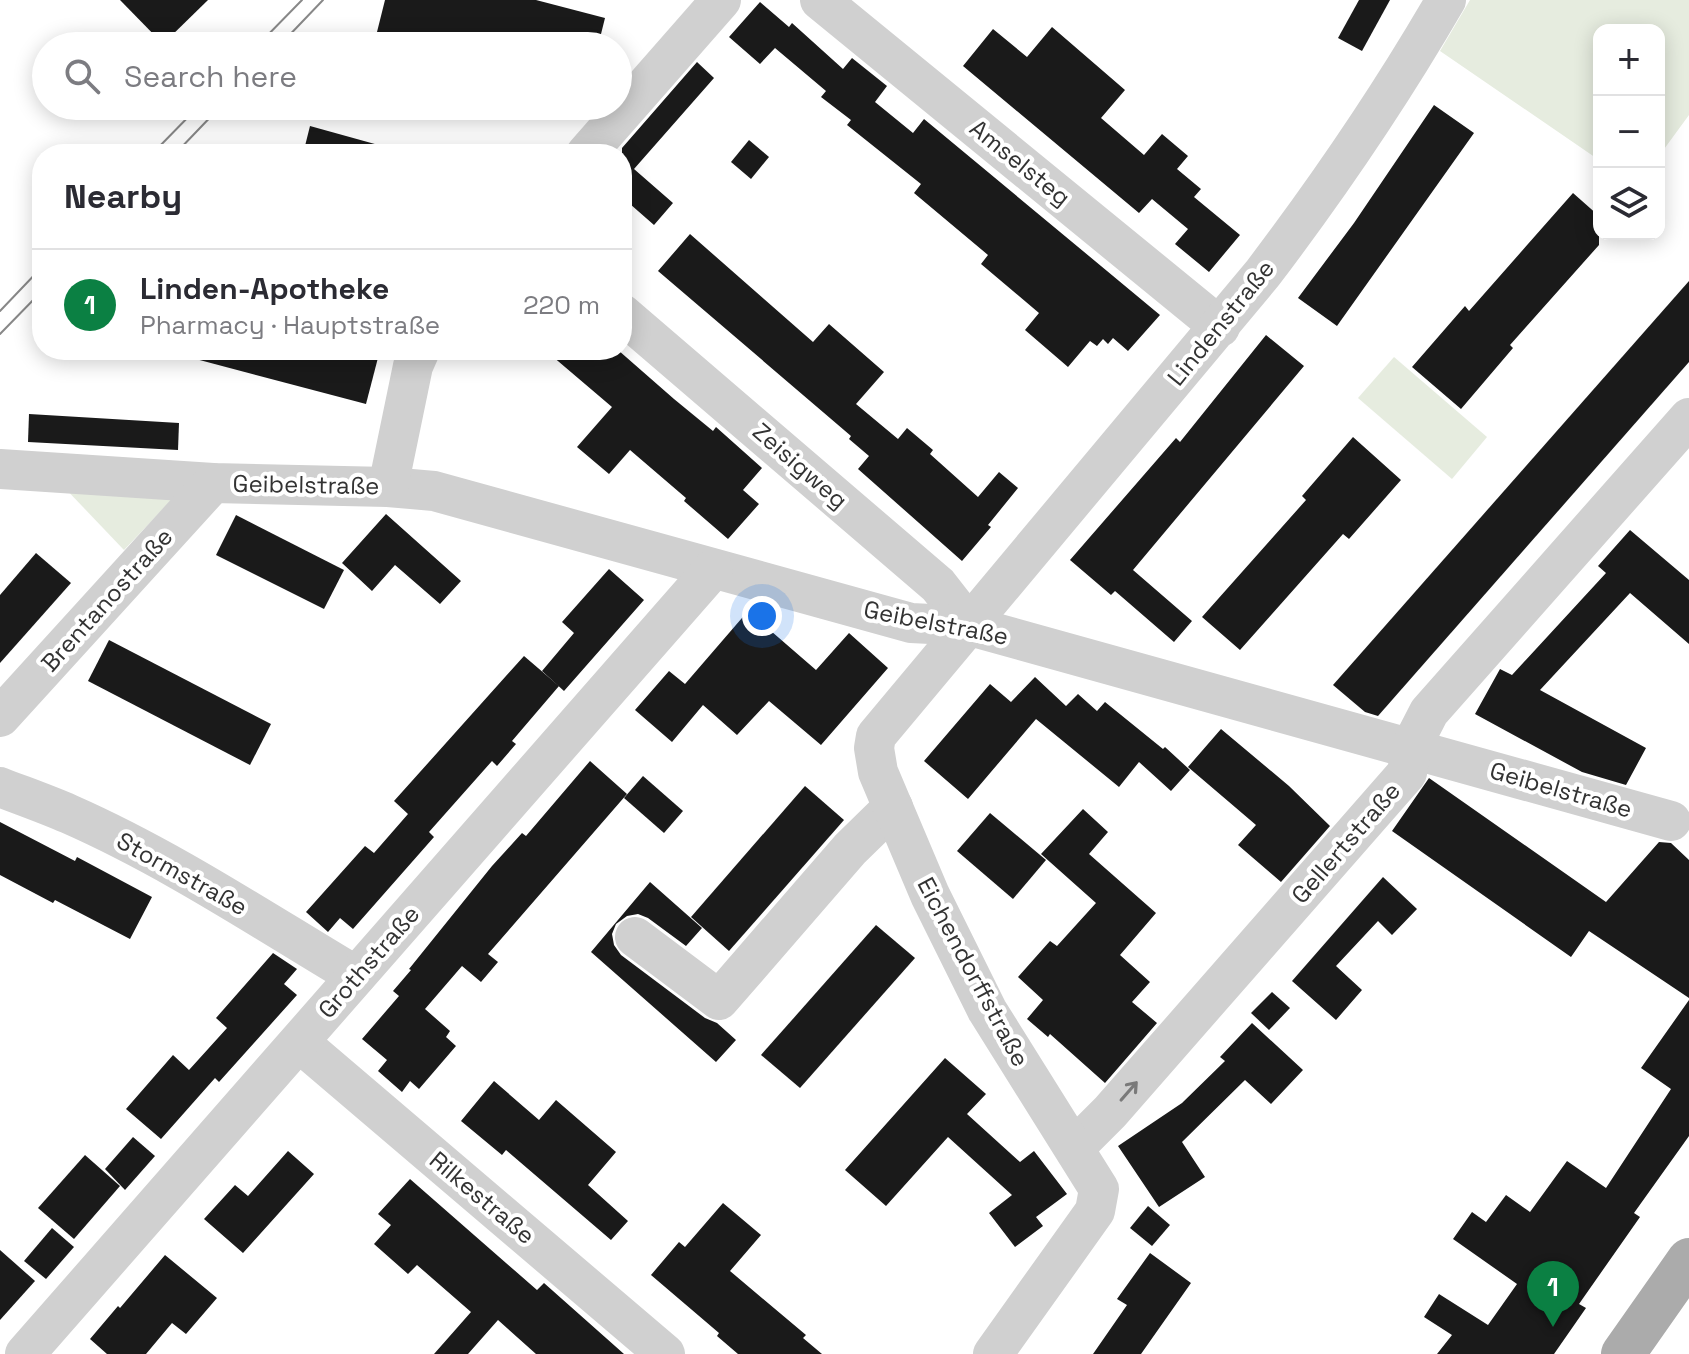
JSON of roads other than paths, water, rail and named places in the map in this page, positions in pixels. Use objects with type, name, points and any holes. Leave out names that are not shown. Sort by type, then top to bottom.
[{"type":"main road","points":[[1623,1354],[1689,1260]]},
{"type":"street","points":[[632,102],[721,0]]},
{"type":"street","name":"Amselsteg","points":[[820,0],[1220,327]]},
{"type":"street","name":"Lindenstraße","points":[[970,626],[1220,327],[1307,215],[1446,0]]},
{"type":"street","points":[[595,144],[616,120]]},
{"type":"street","name":"Zeisigweg","points":[[632,323],[938,585],[970,626]]},
{"type":"street","points":[[388,487],[416,360]]},
{"type":"street","name":"Gellertstraße","points":[[1075,1147],[1110,1112],[1407,773],[1411,747],[1429,712],[1689,418]]},
{"type":"street","name":"Geibelstraße","points":[[0,469],[213,483],[434,491],[911,623],[970,626],[1671,821]]},
{"type":"street","name":"Brentanostraße","points":[[0,717],[213,483]]},
{"type":"street","name":"Grothstraße","points":[[25,1354],[713,569]]},
{"type":"street","name":"Eichendorffstraße","points":[[970,626],[876,736],[874,748],[878,772],[930,895],[987,1010],[1099,1189],[1095,1211],[993,1354]]},
{"type":"street","name":"Stormstraße","points":[[0,787],[67,813],[174,867],[356,976]]},
{"type":"street","points":[[635,937],[719,1000],[850,849],[893,807]]},
{"type":"street","name":"Rilkestraße","points":[[300,1043],[665,1354]]},
{"type":"tram line","points":[[271,32],[302,0]]},
{"type":"tram line","points":[[292,32],[323,0]]},
{"type":"tram line","points":[[162,144],[185,120]]},
{"type":"tram line","points":[[185,144],[208,120]]},
{"type":"tram line","points":[[0,311],[32,277]]},
{"type":"tram line","points":[[0,334],[32,301]]},
{"type":"place","name":"Linden-Apotheke","points":[[1553,1327]]}]
